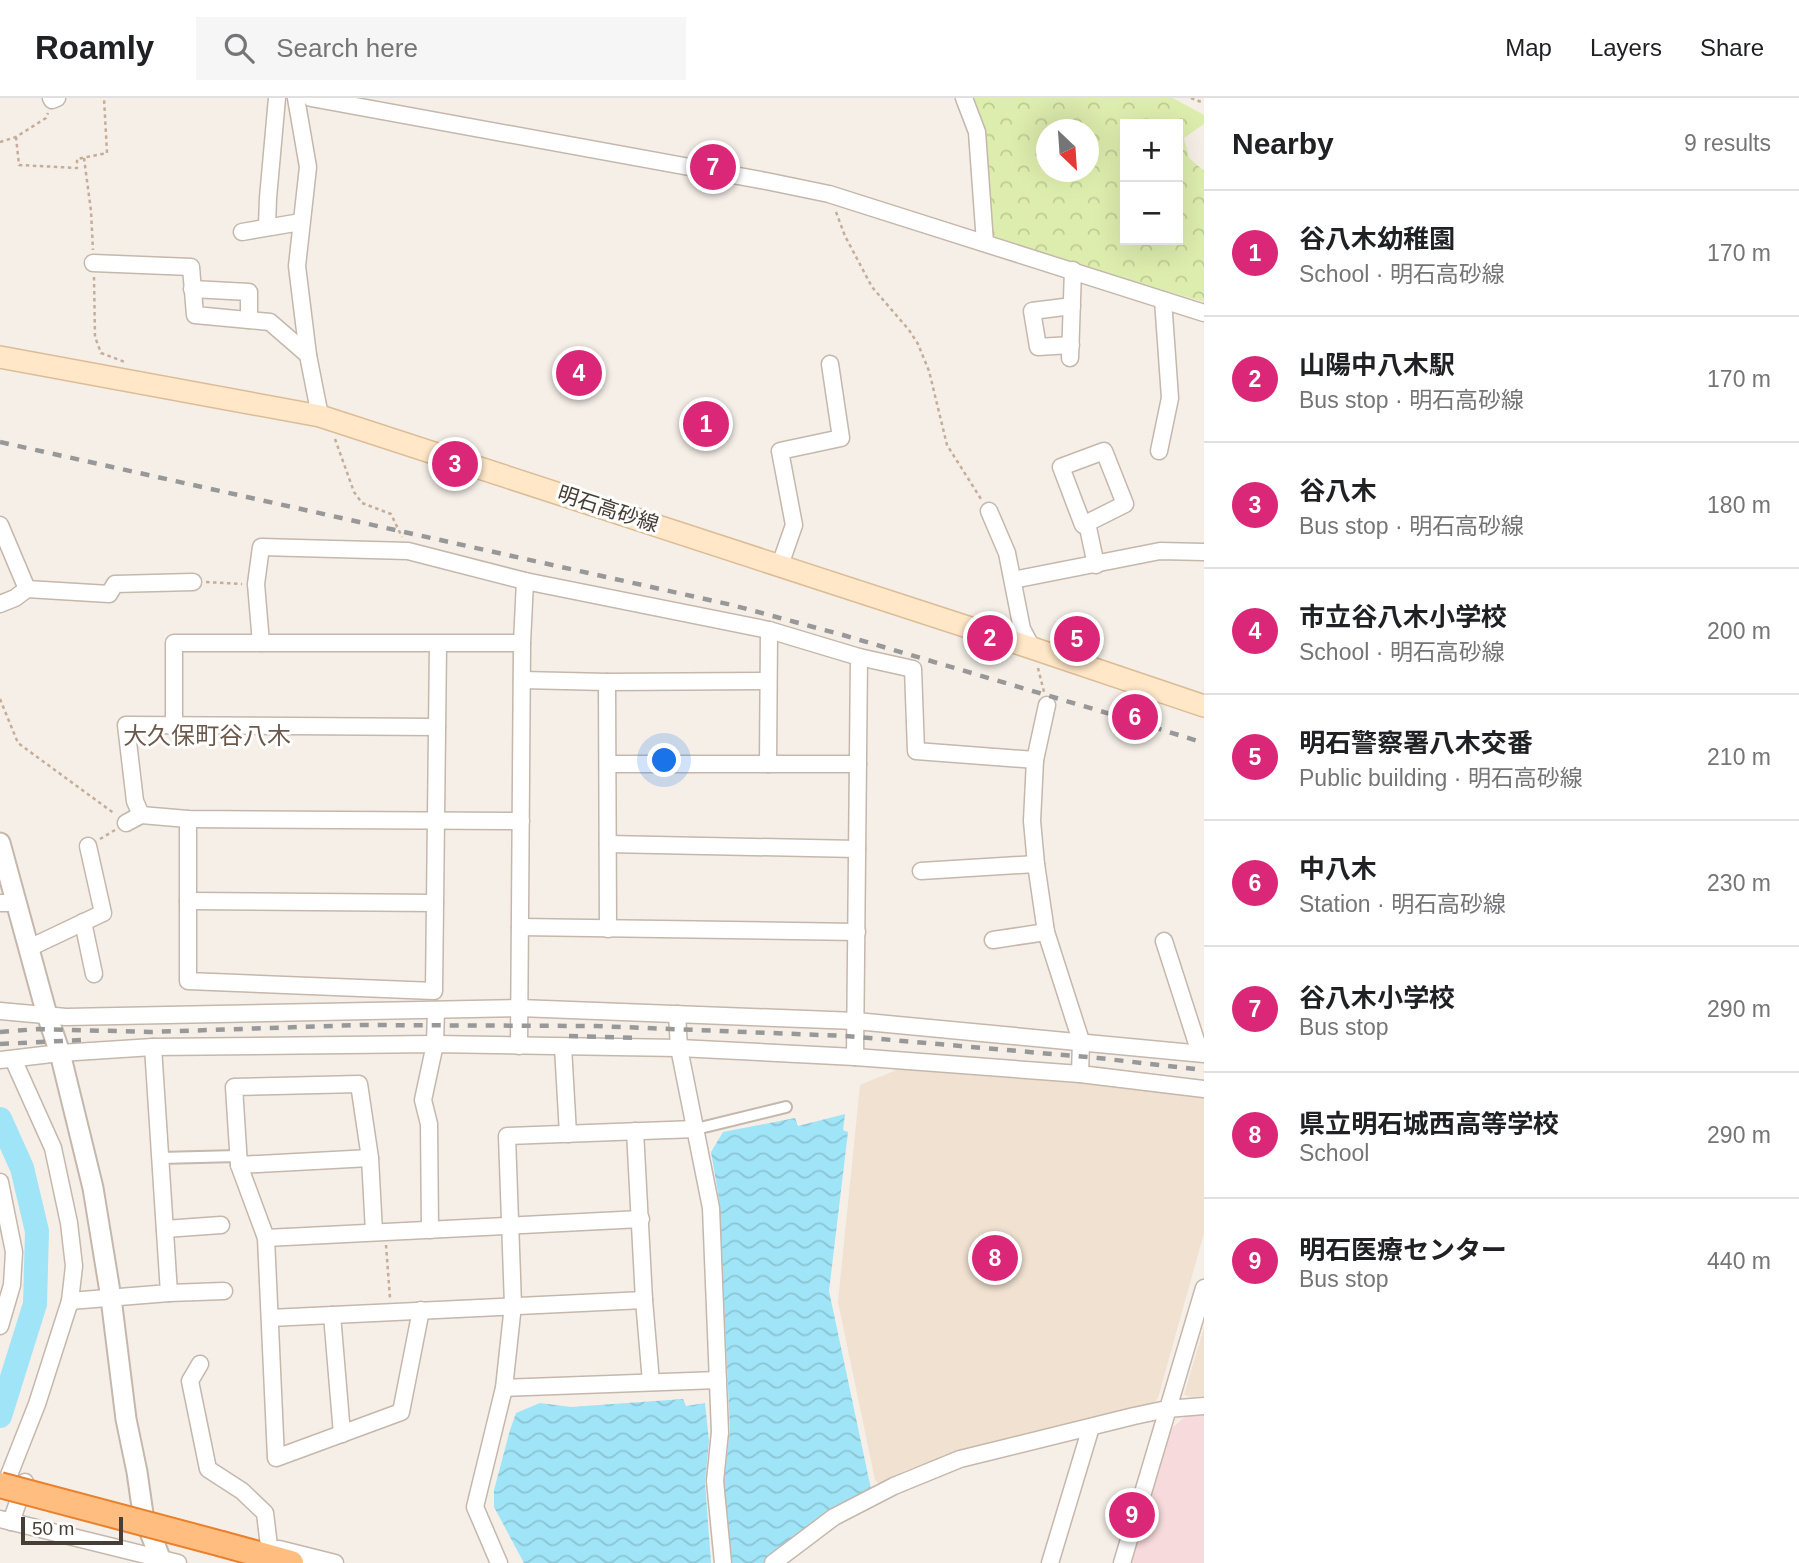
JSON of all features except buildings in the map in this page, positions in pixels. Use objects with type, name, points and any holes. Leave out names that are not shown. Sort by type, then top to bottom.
[{"type":"highway","points":[[3,1478],[223,1556]]},
{"type":"highway","points":[[4,1514],[223,1556],[291,1563]]},
{"type":"main road","name":"明石高砂線","points":[[0,357],[320,416],[1204,706]]},
{"type":"street","points":[[267,226],[277,98]]},
{"type":"street","points":[[296,98],[307,167],[297,266],[308,355],[320,416]]},
{"type":"street","points":[[311,98],[829,194],[1204,313]]},
{"type":"street","points":[[964,98],[977,132],[985,243]]},
{"type":"street","points":[[242,232],[301,222]]},
{"type":"street","points":[[93,263],[191,267],[195,315],[270,322],[308,355]]},
{"type":"street","points":[[1072,306],[1032,311],[1038,347],[1071,352],[1073,270]]},
{"type":"street","points":[[192,289],[249,292],[249,320]]},
{"type":"street","points":[[1159,451],[1170,398],[1163,300]]},
{"type":"street","points":[[780,565],[794,525],[780,451],[841,438],[830,365]]},
{"type":"street","points":[[1104,451],[1125,504],[1087,523],[1083,525],[1060,467],[1104,451]]},
{"type":"street","points":[[989,511],[1007,553],[1022,629],[1032,648]]},
{"type":"street","points":[[1087,523],[1096,565]]},
{"type":"street","points":[[0,525],[27,589]]},
{"type":"street","points":[[261,643],[256,584],[261,547],[408,551],[525,581],[769,630],[859,657],[913,669],[916,751],[1035,760]]},
{"type":"street","points":[[1013,580],[1160,551],[1204,552]]},
{"type":"street","points":[[519,1046],[522,643],[525,581]]},
{"type":"street","points":[[0,604],[27,589],[109,594],[115,584],[193,582]]},
{"type":"street","points":[[768,764],[769,630]]},
{"type":"street","points":[[174,725],[174,643],[522,643]]},
{"type":"street","points":[[188,819],[188,981],[434,990],[438,644]]},
{"type":"street","points":[[855,1057],[859,657]]},
{"type":"street","points":[[522,680],[768,681]]},
{"type":"street","points":[[607,682],[608,929]]},
{"type":"street","points":[[1047,705],[1035,760],[1032,821],[1035,864],[1046,932],[1081,1041],[1080,1074]]},
{"type":"street","points":[[141,815],[135,801],[126,724],[437,727]]},
{"type":"street","points":[[608,764],[858,764]]},
{"type":"street","points":[[126,823],[141,815],[188,819],[521,821]]},
{"type":"street","points":[[0,843],[8,903],[29,948],[47,1016],[60,1052],[93,1188],[143,1514],[167,1561]]},
{"type":"street","points":[[608,845],[858,849]]},
{"type":"street","points":[[29,948],[103,913],[88,846]]},
{"type":"street","points":[[921,871],[1035,864]]},
{"type":"street","points":[[188,901],[435,903]]},
{"type":"street","points":[[83,922],[94,974]]},
{"type":"street","points":[[520,928],[857,932]]},
{"type":"street","points":[[993,940],[1046,932]]},
{"type":"street","points":[[0,1011],[66,1017],[519,1008],[856,1021],[1202,1053],[1164,941]]},
{"type":"street","points":[[430,1230],[429,1125],[423,1100],[435,1044],[436,1010]]},
{"type":"street","points":[[677,1014],[679,1048],[711,1208],[720,1432],[715,1480],[723,1563]]},
{"type":"street","points":[[335,1563],[143,1514],[26,1480],[3,1478],[37,1404],[70,1301],[74,1266],[69,1223],[52,1148],[7,1060],[60,1052],[153,1047],[435,1044],[679,1048],[855,1057],[1080,1074],[1204,1089]]},
{"type":"street","points":[[563,1046],[568,1134]]},
{"type":"street","points":[[153,1047],[169,1293]]},
{"type":"street","points":[[379,1232],[359,1084],[234,1087],[238,1160],[266,1238],[276,1458],[401,1412],[421,1310]]},
{"type":"street","points":[[499,1563],[475,1507],[504,1388],[513,1305],[507,1136],[696,1129],[786,1107]]},
{"type":"street","points":[[635,1131],[651,1382]]},
{"type":"street","points":[[160,1158],[370,1158]]},
{"type":"street","points":[[0,1182],[14,1252],[12,1285],[0,1326]]},
{"type":"street","points":[[266,1238],[641,1219]]},
{"type":"street","points":[[165,1229],[221,1225]]},
{"type":"street","points":[[1122,1563],[1204,1288]]},
{"type":"street","points":[[70,1301],[225,1291]]},
{"type":"street","points":[[270,1318],[644,1300]]},
{"type":"street","points":[[332,1315],[342,1434]]},
{"type":"street","points":[[201,1364],[190,1381],[208,1469],[242,1491],[265,1513],[269,1546]]},
{"type":"street","points":[[504,1388],[718,1380]]},
{"type":"street","points":[[774,1563],[834,1517],[894,1486],[960,1459],[1167,1409],[1204,1406]]},
{"type":"street","points":[[1050,1563],[1091,1427]]},
{"type":"street","points":[[26,1480],[4,1514],[167,1561]]},
{"type":"path","points":[[16,137],[19,165],[77,168],[77,159],[107,153],[104,98]]},
{"type":"path","points":[[1191,98],[1204,103]]},
{"type":"path","points":[[0,142],[16,137],[46,118],[53,99]]},
{"type":"path","points":[[84,158],[91,211],[95,337],[102,353],[127,362]]},
{"type":"path","points":[[829,194],[845,236],[872,287],[918,344],[929,371],[947,445],[989,511]]},
{"type":"path","points":[[320,416],[333,433],[354,492],[362,503],[391,514],[408,551]]},
{"type":"path","points":[[193,582],[256,584]]},
{"type":"path","points":[[1032,648],[1047,705]]},
{"type":"path","points":[[0,699],[18,743],[126,823],[88,846]]},
{"type":"path","points":[[379,1232],[391,1312]]},
{"type":"shaded area","points":[[899,1069],[1138,1088],[1204,1096],[1204,1233],[1158,1398],[1150,1408],[994,1441],[906,1470],[879,1484],[875,1480],[838,1302],[860,1085]]},
{"type":"shaded area","points":[[1204,1327],[1204,1396],[1192,1397],[1184,1395]]},
{"type":"shaded area","points":[[1204,1415],[1204,1563],[1131,1563],[1172,1428],[1186,1416]]},
{"type":"green space","points":[[969,98],[1173,98],[1204,115],[1204,124],[1184,138],[1189,158],[1204,171],[1204,302],[989,239]]},
{"type":"water","points":[[845,1114],[843,1130],[848,1132],[829,1291],[871,1489],[830,1511],[763,1563],[729,1563],[724,1481],[730,1430],[719,1199],[711,1152],[723,1132],[795,1118],[798,1126]]},
{"type":"water","points":[[683,1399],[686,1406],[705,1403],[709,1441],[705,1482],[711,1563],[524,1563],[494,1507],[494,1490],[516,1413],[540,1403],[571,1407]]},
{"type":"waterway","points":[[0,1119],[22,1168],[37,1231],[35,1304],[0,1416]]},
{"type":"railway","points":[[0,442],[732,605],[843,635],[1204,743]]},
{"type":"railway","points":[[0,1032],[38,1029],[150,1032],[360,1025],[596,1026],[846,1036],[1204,1070]]},
{"type":"railway","points":[[569,1036],[639,1038]]},
{"type":"railway","points":[[0,1044],[82,1040]]},
{"type":"place","name":"谷八木小学校","points":[[713,167]]},
{"type":"place","name":"市立谷八木小学校","points":[[579,373]]},
{"type":"place","name":"谷八木幼稚園","points":[[706,424]]},
{"type":"place","name":"谷八木","points":[[455,464]]},
{"type":"place","name":"山陽中八木駅","points":[[990,638]]},
{"type":"place","name":"明石警察署八木交番","points":[[1077,639]]},
{"type":"place","name":"中八木","points":[[1135,717]]},
{"type":"place","name":"県立明石城西高等学校","points":[[995,1258]]},
{"type":"place","name":"明石医療センター","points":[[1132,1515]]},
{"type":"district","name":"大久保町谷八木","points":[[207,736]]}]
